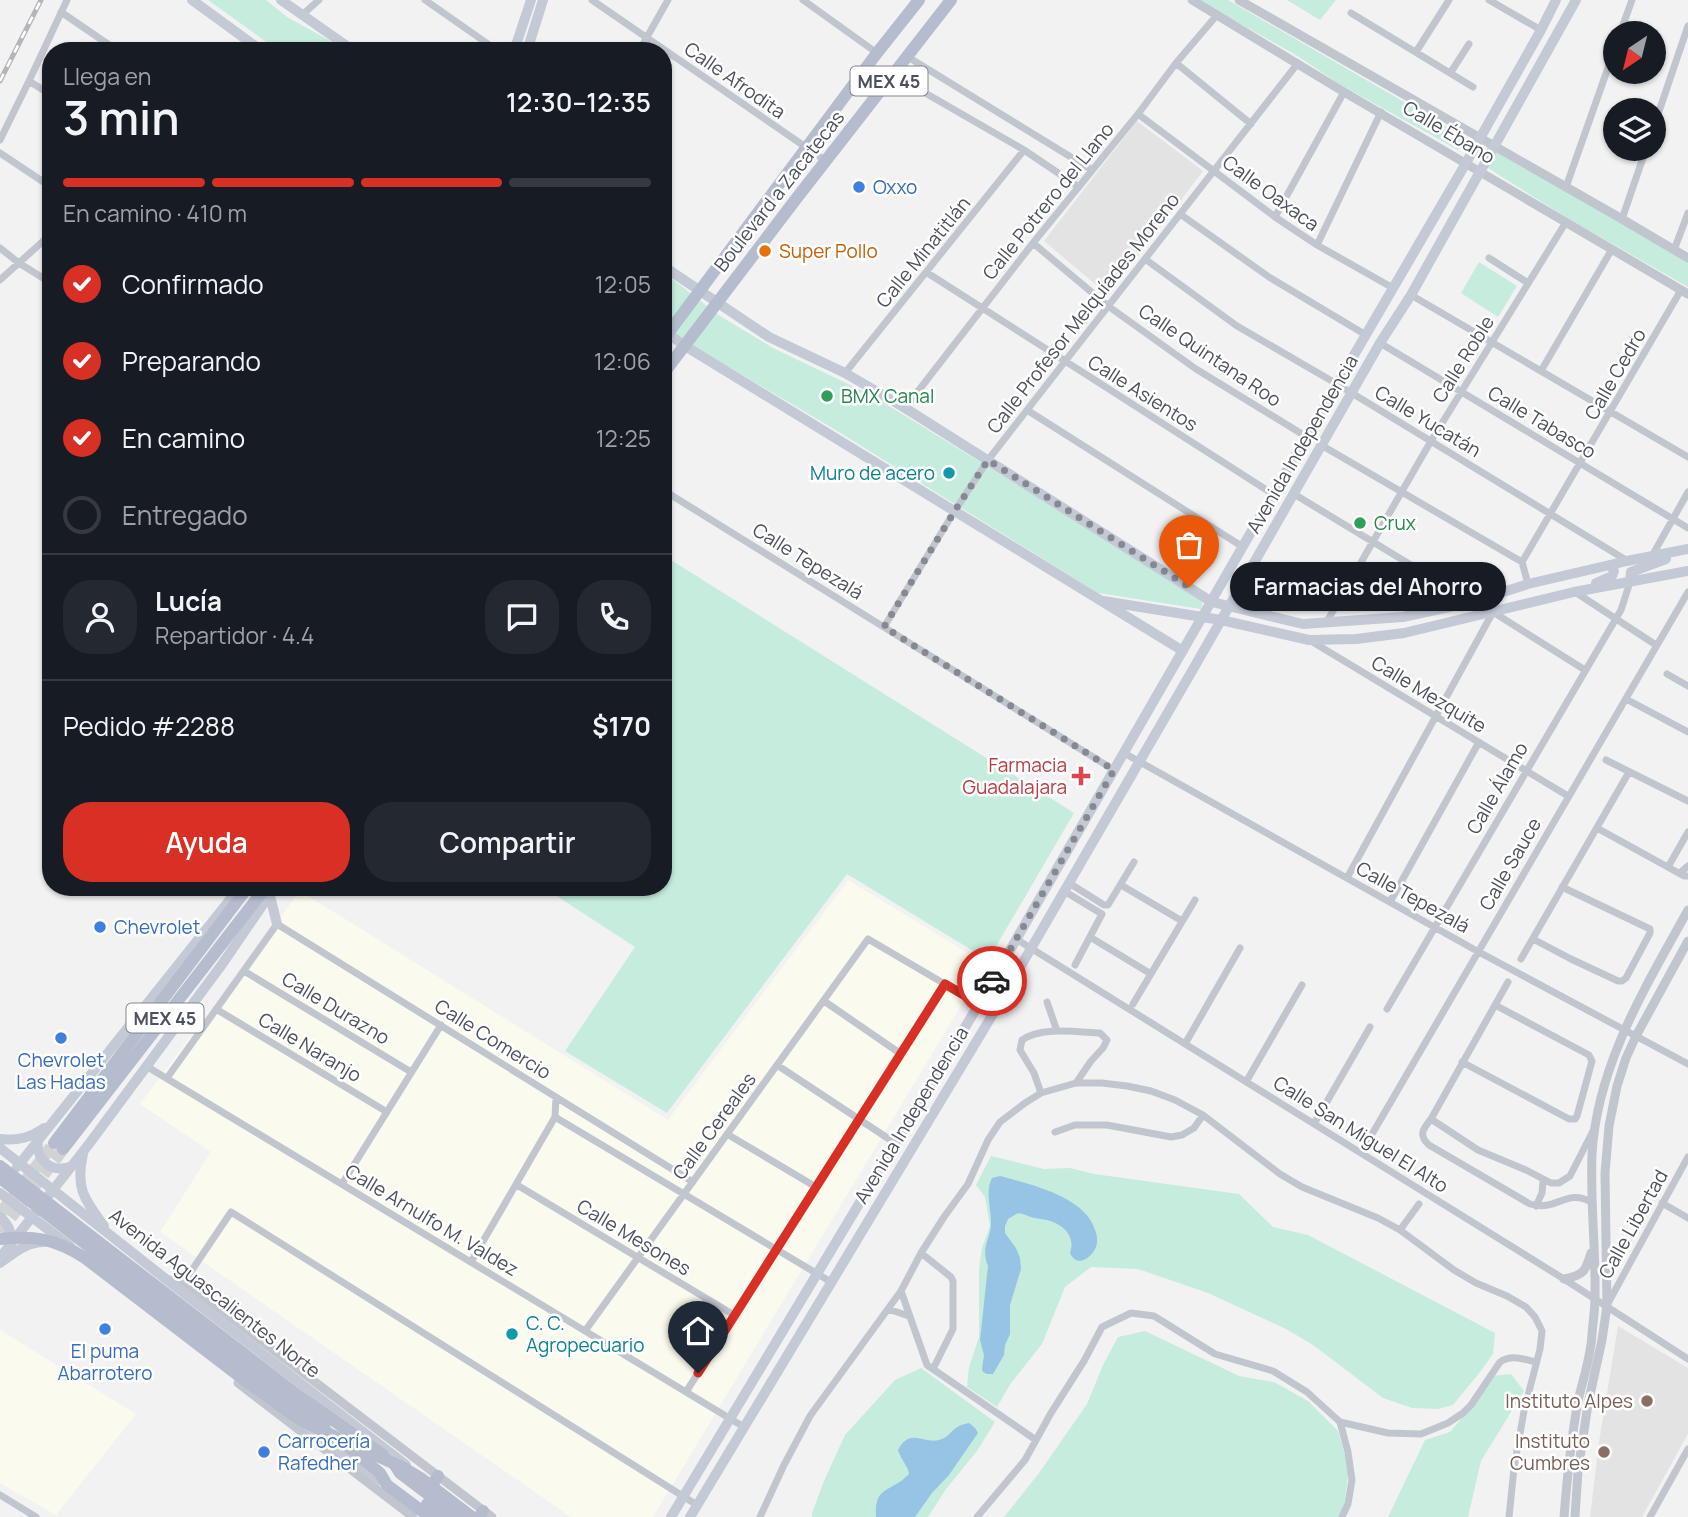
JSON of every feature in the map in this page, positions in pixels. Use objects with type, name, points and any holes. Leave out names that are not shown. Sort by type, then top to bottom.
[{"type":"main road","points":[[192,0],[249,42]]},
{"type":"main road","points":[[281,0],[341,42]]},
{"type":"main road","points":[[517,42],[531,0]]},
{"type":"main road","points":[[530,42],[543,0]]},
{"type":"main road","name":"Boulevard a Zacatecas","points":[[672,326],[919,0]]},
{"type":"main road","name":"Boulevard a Zacatecas","points":[[672,363],[951,0]]},
{"type":"main road","name":"Avenida Independencia","points":[[671,1517],[979,1004],[1466,163],[1556,0]]},
{"type":"main road","name":"Avenida Independencia","points":[[690,1517],[993,1014],[1410,295],[1576,0]]},
{"type":"main road","points":[[672,272],[769,337],[845,373],[905,408],[1212,602],[1303,624],[1403,617],[1472,602],[1528,584],[1688,549]]},
{"type":"main road","points":[[672,338],[1183,651]]},
{"type":"main road","points":[[1630,582],[1631,572],[1688,549]]},
{"type":"main road","points":[[1574,592],[1612,576],[1614,571],[1611,565]]},
{"type":"main road","points":[[1097,600],[1203,616],[1309,640],[1356,639],[1404,633],[1574,592],[1688,571]]},
{"type":"main road","name":"MEX 45","points":[[0,1191],[54,1119],[233,896]]},
{"type":"main road","name":"MEX 45","points":[[241,896],[59,1146],[265,896]]},
{"type":"main road","name":"MEX 45","points":[[0,1260],[6,1241],[32,1217],[85,1149],[235,946],[266,896]]},
{"type":"main road","points":[[271,896],[277,924]]},
{"type":"main road","points":[[0,1139],[28,1137],[42,1130],[54,1119]]},
{"type":"main road","points":[[38,1140],[38,1151],[46,1164],[62,1169],[72,1166]]},
{"type":"main road","name":"Avenida Aguascalientes Norte","points":[[0,1148],[167,1280],[362,1424],[392,1472],[430,1517]]},
{"type":"main road","points":[[85,1149],[80,1177],[84,1195],[87,1203],[114,1238]]},
{"type":"main road","name":"Avenida Aguascalientes Norte","points":[[0,1166],[300,1396],[392,1472]]},
{"type":"main road","name":"Avenida Aguascalientes Norte","points":[[0,1178],[295,1405],[392,1472]]},
{"type":"main road","name":"Avenida Aguascalientes Norte","points":[[0,1191],[298,1420],[392,1472],[435,1481],[480,1516]]},
{"type":"main road","points":[[0,1217],[8,1224],[10,1231],[6,1241]]},
{"type":"main road","points":[[6,1241],[26,1237],[40,1238],[70,1248],[299,1419],[402,1467],[480,1516]]},
{"type":"main road","points":[[0,1260],[34,1242],[72,1248]]},
{"type":"main road","points":[[392,1472],[443,1517]]},
{"type":"main road","points":[[392,1472],[458,1517]]},
{"type":"street","points":[[48,42],[67,0]]},
{"type":"street","points":[[302,15],[318,0]]},
{"type":"street","points":[[425,0],[485,42]]},
{"type":"street","name":"Calle Afrodita","points":[[592,0],[653,42]]},
{"type":"street","points":[[644,42],[668,0]]},
{"type":"street","points":[[803,0],[877,53]]},
{"type":"street","name":"Calle Ébano","points":[[1192,0],[1685,292]]},
{"type":"street","name":"Calle Ébano","points":[[1239,0],[1688,258]]},
{"type":"street","points":[[1416,52],[1448,3],[1438,0]]},
{"type":"street","points":[[1489,0],[1541,30]]},
{"type":"street","points":[[1624,21],[1632,0]]},
{"type":"street","points":[[61,12],[105,42]]},
{"type":"street","points":[[1351,13],[1473,87]]},
{"type":"street","name":"Calle Potrero del Llano","points":[[905,408],[1033,243],[1217,15]]},
{"type":"street","points":[[1664,98],[1688,26]]},
{"type":"street","points":[[1451,72],[1469,44]]},
{"type":"street","points":[[0,140],[42,54]]},
{"type":"street","name":"Calle Afrodita","points":[[672,55],[826,162]]},
{"type":"street","points":[[908,57],[1092,170]]},
{"type":"street","points":[[1176,63],[1251,124]]},
{"type":"street","name":"Calle Profesor Melquíades Moreno","points":[[884,627],[988,460],[1298,63]]},
{"type":"street","points":[[894,75],[1024,150],[1079,187]]},
{"type":"street","points":[[30,81],[42,90]]},
{"type":"street","points":[[1566,187],[1603,82]]},
{"type":"street","points":[[1275,217],[1344,92]]},
{"type":"street","points":[[1317,246],[1381,113]]},
{"type":"street","name":"Calle Oaxaca","points":[[1138,114],[1317,246],[1393,288]]},
{"type":"street","name":"Calle Minatitlán","points":[[845,373],[1024,150]]},
{"type":"street","points":[[0,153],[42,181]]},
{"type":"street","points":[[1622,219],[1642,161]]},
{"type":"street","points":[[1674,250],[1686,225],[1688,213]]},
{"type":"street","points":[[1180,214],[1269,277],[1366,335]]},
{"type":"street","name":"Calle Roble","points":[[1326,624],[1431,441],[1566,222]]},
{"type":"street","points":[[0,280],[42,242]]},
{"type":"street","name":"Calle Quintana Roo","points":[[1033,243],[1108,306],[1196,369],[1307,437]]},
{"type":"street","points":[[0,248],[42,277]]},
{"type":"street","points":[[1541,371],[1612,249]]},
{"type":"street","points":[[1489,258],[1528,283]]},
{"type":"street","name":"Calle Yucatán","points":[[1144,260],[1237,326],[1627,561]]},
{"type":"street","name":"Calle Asientos","points":[[926,272],[1273,494]]},
{"type":"street","name":"Calle Cedro","points":[[1522,562],[1685,292]]},
{"type":"street","points":[[1410,295],[1688,457]]},
{"type":"street","name":"Calle Tabasco","points":[[1380,343],[1688,528]]},
{"type":"street","points":[[1027,410],[1243,547]]},
{"type":"street","points":[[1321,445],[1522,562],[1528,584]]},
{"type":"street","points":[[1651,556],[1688,492]]},
{"type":"street","points":[[1294,494],[1472,602]]},
{"type":"street","name":"Calle Tepezalá","points":[[672,496],[1114,770]]},
{"type":"street","name":"Calle Álamo","points":[[1387,1009],[1616,619],[1625,603],[1630,582]]},
{"type":"street","points":[[1574,592],[1657,645]]},
{"type":"street","name":"Calle Sauce","points":[[1361,1153],[1688,592]]},
{"type":"street","points":[[1347,878],[1493,612],[1585,670]]},
{"type":"street","name":"Calle Mezquite","points":[[1309,640],[1568,796]]},
{"type":"street","points":[[1667,674],[1685,684],[1688,674]]},
{"type":"street","points":[[1626,699],[1688,732]]},
{"type":"street","points":[[1390,902],[1479,743]]},
{"type":"street","name":"Calle Tepezalá","points":[[1124,753],[1477,951],[1688,1064]]},
{"type":"street","points":[[1606,760],[1688,801]]},
{"type":"street","points":[[1521,959],[1629,772]]},
{"type":"street","points":[[1597,828],[1684,875],[1688,866]]},
{"type":"street","points":[[1668,867],[1688,832]]},
{"type":"street","points":[[1066,887],[1108,905],[1134,862]]},
{"type":"street","points":[[1121,885],[1182,921]]},
{"type":"street","points":[[1066,887],[1102,914],[1075,965]]},
{"type":"street","points":[[1533,939],[1618,981],[1626,978],[1650,929],[1562,887]]},
{"type":"street","points":[[1133,1004],[1195,900]]},
{"type":"street","points":[[1564,1517],[1578,1404],[1592,1343],[1595,1299],[1591,1202],[1595,1127],[1604,1083],[1625,1030],[1688,910]]},
{"type":"street","points":[[164,1077],[277,924]]},
{"type":"street","name":"Calle Comercio","points":[[277,924],[693,1182]]},
{"type":"street","points":[[1090,937],[1151,974]]},
{"type":"street","name":"Calle Cereales","points":[[585,1331],[868,939],[945,984]]},
{"type":"street","name":"Calle San Miguel El Alto","points":[[1016,939],[1564,1279],[1688,1359]]},
{"type":"street","points":[[1575,1517],[1578,1471],[1588,1404],[1607,1306],[1605,1172],[1609,1126],[1626,1058],[1688,941]]},
{"type":"street","points":[[1185,1044],[1240,948]]},
{"type":"street","name":"Calle Durazno","points":[[244,971],[411,1072]]},
{"type":"street","points":[[1508,982],[1431,1119],[1423,1128],[1423,1140],[1530,1204],[1554,1205],[1571,1197],[1591,1202]]},
{"type":"street","points":[[686,1392],[945,984],[993,1014]]},
{"type":"street","points":[[1246,1082],[1302,985]]},
{"type":"street","points":[[824,1001],[901,1054]]},
{"type":"street","points":[[1047,1002],[1057,1031]]},
{"type":"street","points":[[1462,1062],[1569,1119],[1575,1119],[1577,1116],[1592,1061],[1589,1055],[1495,1006]]},
{"type":"street","name":"Calle Naranjo","points":[[216,1009],[387,1112]]},
{"type":"street","points":[[342,1184],[441,1025]]},
{"type":"street","points":[[1314,1124],[1370,1027]]},
{"type":"street","points":[[1041,1094],[1034,1073],[1020,1050],[1022,1040],[1028,1036],[1057,1031],[1100,1033],[1108,1040],[1076,1083]]},
{"type":"street","points":[[777,1065],[895,1143]]},
{"type":"street","name":"Calle Arnulfo M. Valdez","points":[[146,1066],[744,1427]]},
{"type":"street","points":[[761,1516],[810,1416],[901,1291],[921,1253],[968,1184],[988,1140],[1000,1122],[1041,1094],[1076,1083],[1102,1083],[1151,1091],[1203,1115],[1280,1174],[1302,1187],[1378,1218],[1400,1230],[1454,1270],[1507,1296],[1535,1317],[1542,1331],[1540,1349],[1514,1468],[1509,1517]]},
{"type":"street","points":[[471,1262],[555,1117],[556,1097]]},
{"type":"street","points":[[1055,1132],[1075,1125],[1107,1125],[1171,1138],[1194,1128],[1203,1115]]},
{"type":"street","points":[[555,1117],[831,1282]]},
{"type":"street","points":[[1431,1119],[1478,1150],[1551,1183],[1559,1183],[1570,1176],[1595,1127]]},
{"type":"street","points":[[727,1134],[816,1187]]},
{"type":"street","name":"Calle Libertad","points":[[1607,1306],[1688,1157]]},
{"type":"street","points":[[1536,1206],[1544,1181]]},
{"type":"street","name":"Calle Mesones","points":[[517,1185],[734,1315]]},
{"type":"street","points":[[1662,1203],[1688,1218]]},
{"type":"street","points":[[1400,1230],[1419,1204]]},
{"type":"street","points":[[184,1282],[231,1212],[697,1505]]},
{"type":"street","points":[[1564,1279],[1580,1275],[1584,1271],[1594,1245]]},
{"type":"street","points":[[921,1253],[953,1281],[953,1329],[933,1369]]},
{"type":"street","points":[[167,1280],[184,1282],[295,1373]]},
{"type":"street","points":[[122,1285],[139,1307],[413,1517]]},
{"type":"street","points":[[901,1291],[925,1362],[1036,1440]]},
{"type":"street","points":[[888,1309],[909,1315]]},
{"type":"street","points":[[977,1517],[1025,1460],[1102,1327],[1130,1313],[1154,1316],[1215,1354],[1273,1371],[1307,1392],[1340,1422],[1388,1433],[1421,1434],[1448,1423],[1471,1405],[1500,1362],[1512,1357],[1536,1362]]},
{"type":"street","points":[[1340,1422],[1352,1480],[1348,1504],[1342,1517]]},
{"type":"street","points":[[362,1424],[435,1481]]},
{"type":"street","points":[[1650,1517],[1688,1449]]},
{"type":"street","points":[[0,1495],[36,1517]]},
{"type":"shaded area","points":[[1137,121],[1203,171],[1108,295],[1044,241]]},
{"type":"shaded area","points":[[848,880],[986,964],[653,1517],[571,1517],[160,1232],[211,1152],[140,1104],[296,896],[308,896],[668,1120]]},
{"type":"shaded area","name":"Instituto Alpes","points":[[1618,1326],[1688,1368],[1688,1434],[1642,1517],[1590,1517],[1599,1442]]},
{"type":"shaded area","points":[[0,1330],[136,1414],[56,1515],[0,1483]]},
{"type":"green space","points":[[208,0],[266,0],[287,17],[331,42],[266,42]]},
{"type":"green space","points":[[1198,0],[1228,0],[1468,139],[1458,150],[1341,85],[1296,55]]},
{"type":"green space","points":[[1287,0],[1336,0],[1320,20]]},
{"type":"green space","points":[[1493,150],[1688,261],[1688,287],[1569,219],[1488,168]]},
{"type":"green space","points":[[1479,262],[1517,286],[1498,317],[1461,293]]},
{"type":"green space","points":[[672,279],[720,316],[773,348],[873,396],[1203,599],[1201,609],[1098,593],[834,429],[672,331]]},
{"type":"green space","points":[[672,561],[1074,813],[988,960],[847,874],[667,1113],[565,1051],[635,947],[557,896],[672,896]]},
{"type":"green space","points":[[991,1156],[1044,1169],[1070,1168],[1094,1174],[1239,1194],[1273,1227],[1308,1235],[1495,1333],[1493,1354],[1453,1405],[1438,1409],[1412,1408],[1383,1398],[1313,1345],[1286,1329],[1208,1293],[1138,1269],[1091,1267],[1065,1287],[1042,1344],[1011,1383],[997,1407],[967,1387],[969,1367],[979,1337],[979,1269],[982,1248],[990,1226],[985,1197],[976,1185]]},
{"type":"green space","points":[[1145,1331],[1239,1376],[1274,1382],[1308,1401],[1338,1431],[1349,1468],[1344,1508],[1340,1517],[1004,1517],[1039,1473],[1087,1404],[1118,1337]]},
{"type":"green space","points":[[921,1368],[995,1422],[977,1451],[946,1489],[928,1517],[812,1517],[824,1481],[845,1435],[895,1380]]},
{"type":"green space","points":[[1511,1374],[1524,1391],[1481,1461],[1468,1517],[1388,1517],[1425,1440],[1450,1432],[1474,1404],[1492,1376]]},
{"type":"water","points":[[1000,1176],[1040,1188],[1069,1201],[1090,1219],[1097,1241],[1091,1254],[1078,1261],[1070,1253],[1070,1236],[1058,1224],[1018,1213],[1008,1219],[1005,1233],[1016,1248],[1021,1269],[1010,1305],[1010,1334],[1004,1355],[993,1374],[987,1374],[982,1369],[984,1355],[980,1340],[988,1266],[985,1248],[991,1222],[989,1189],[992,1178]]},
{"type":"water","points":[[969,1423],[978,1433],[915,1517],[876,1517],[876,1507],[881,1494],[909,1474],[898,1450],[903,1443],[912,1438],[939,1440],[958,1426]]},
{"type":"tunnel","points":[[0,1214],[54,1143]]},
{"type":"tunnel","points":[[0,1232],[63,1149]]},
{"type":"railway","points":[[0,81],[41,0]]},
{"type":"way so far","points":[[992,981],[1114,770],[884,627],[988,460],[1189,587]]},
{"type":"place","name":"Oxxo","points":[[859,187]]},
{"type":"place","name":"Super Pollo","points":[[765,251]]},
{"type":"place","name":"BMX Canal","points":[[827,396]]},
{"type":"place","name":"Muro de acero","points":[[949,473]]},
{"type":"place","name":"Crux","points":[[1360,523]]},
{"type":"place","name":"Farmacias del Ahorro","points":[[1189,587]]},
{"type":"place","name":"Farmacia Guadalajara","points":[[1081,776]]},
{"type":"place","name":"Chevrolet","points":[[100,927]]},
{"type":"place","name":"Chevrolet Las Hadas","points":[[61,1038]]},
{"type":"place","name":"El puma Abarrotero","points":[[105,1329]]},
{"type":"place","name":"C. C. Agropecuario","points":[[512,1334]]},
{"type":"place","name":"Instituto Alpes","points":[[1647,1401]]},
{"type":"place","name":"Carrocería Rafedher","points":[[264,1452]]},
{"type":"place","name":"Instituto Cumbres","points":[[1604,1452]]},
{"type":"route","points":[[698,1373],[945,984],[979,1004],[992,981]]}]
